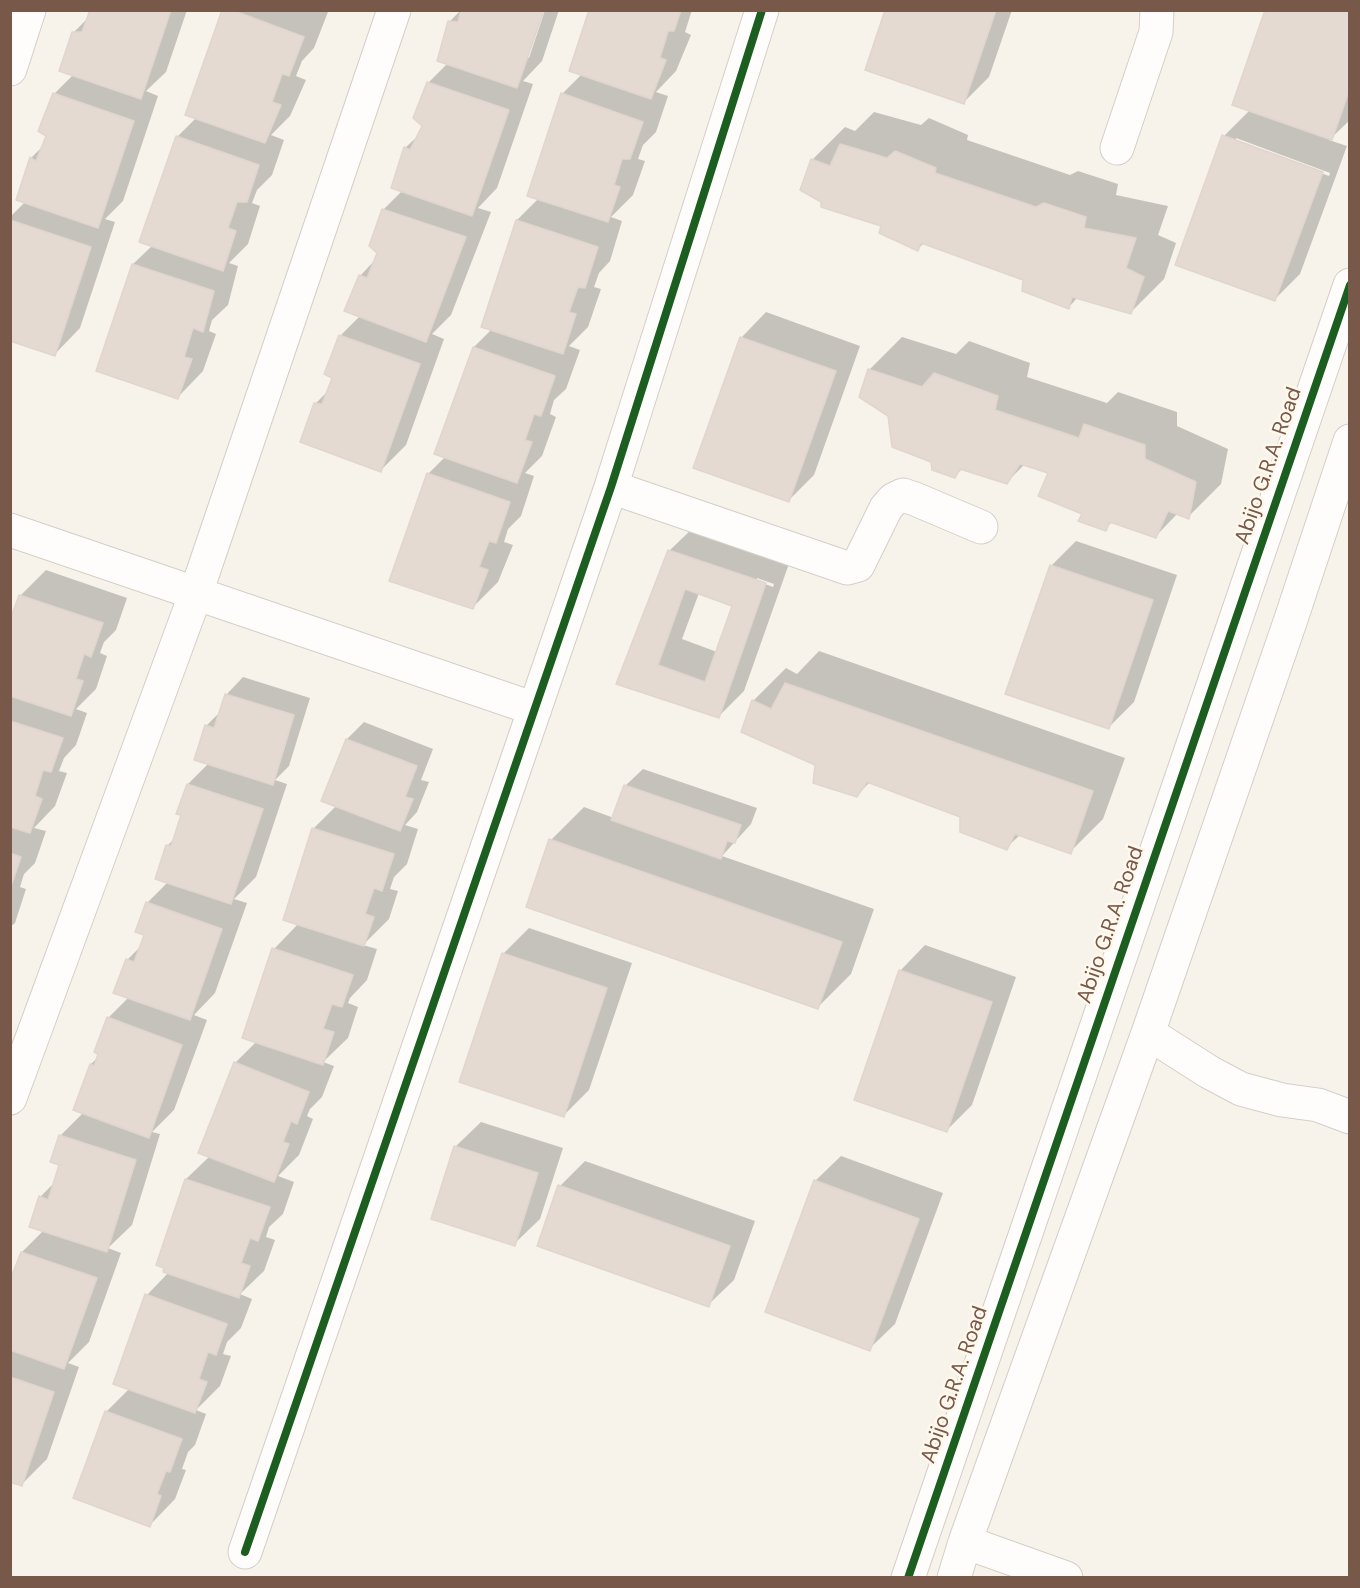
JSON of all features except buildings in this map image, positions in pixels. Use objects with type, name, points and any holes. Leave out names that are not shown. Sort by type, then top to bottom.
[{"type":"street","points":[[10,69],[29,10]]},
{"type":"street","points":[[10,1098],[196,593],[394,10]]},
{"type":"street","points":[[245,1552],[611,487],[762,10]]},
{"type":"street","points":[[1117,148],[1156,32],[1157,10]]},
{"type":"street","name":"Abijo G.R.A. Road","points":[[908,1578],[1350,285]]},
{"type":"street","points":[[954,1578],[1148,1033],[1350,441]]},
{"type":"street","points":[[611,487],[848,567],[858,564],[886,508],[893,500],[903,495],[981,527]]},
{"type":"street","points":[[10,530],[535,709]]},
{"type":"street","points":[[1148,1033],[1240,1089],[1282,1100],[1318,1105],[1350,1117]]},
{"type":"street","points":[[965,1542],[1066,1578]]},
{"type":"cycle path","points":[[245,1552],[611,487],[762,10]]},
{"type":"cycle path","points":[[908,1578],[1350,285]]}]
